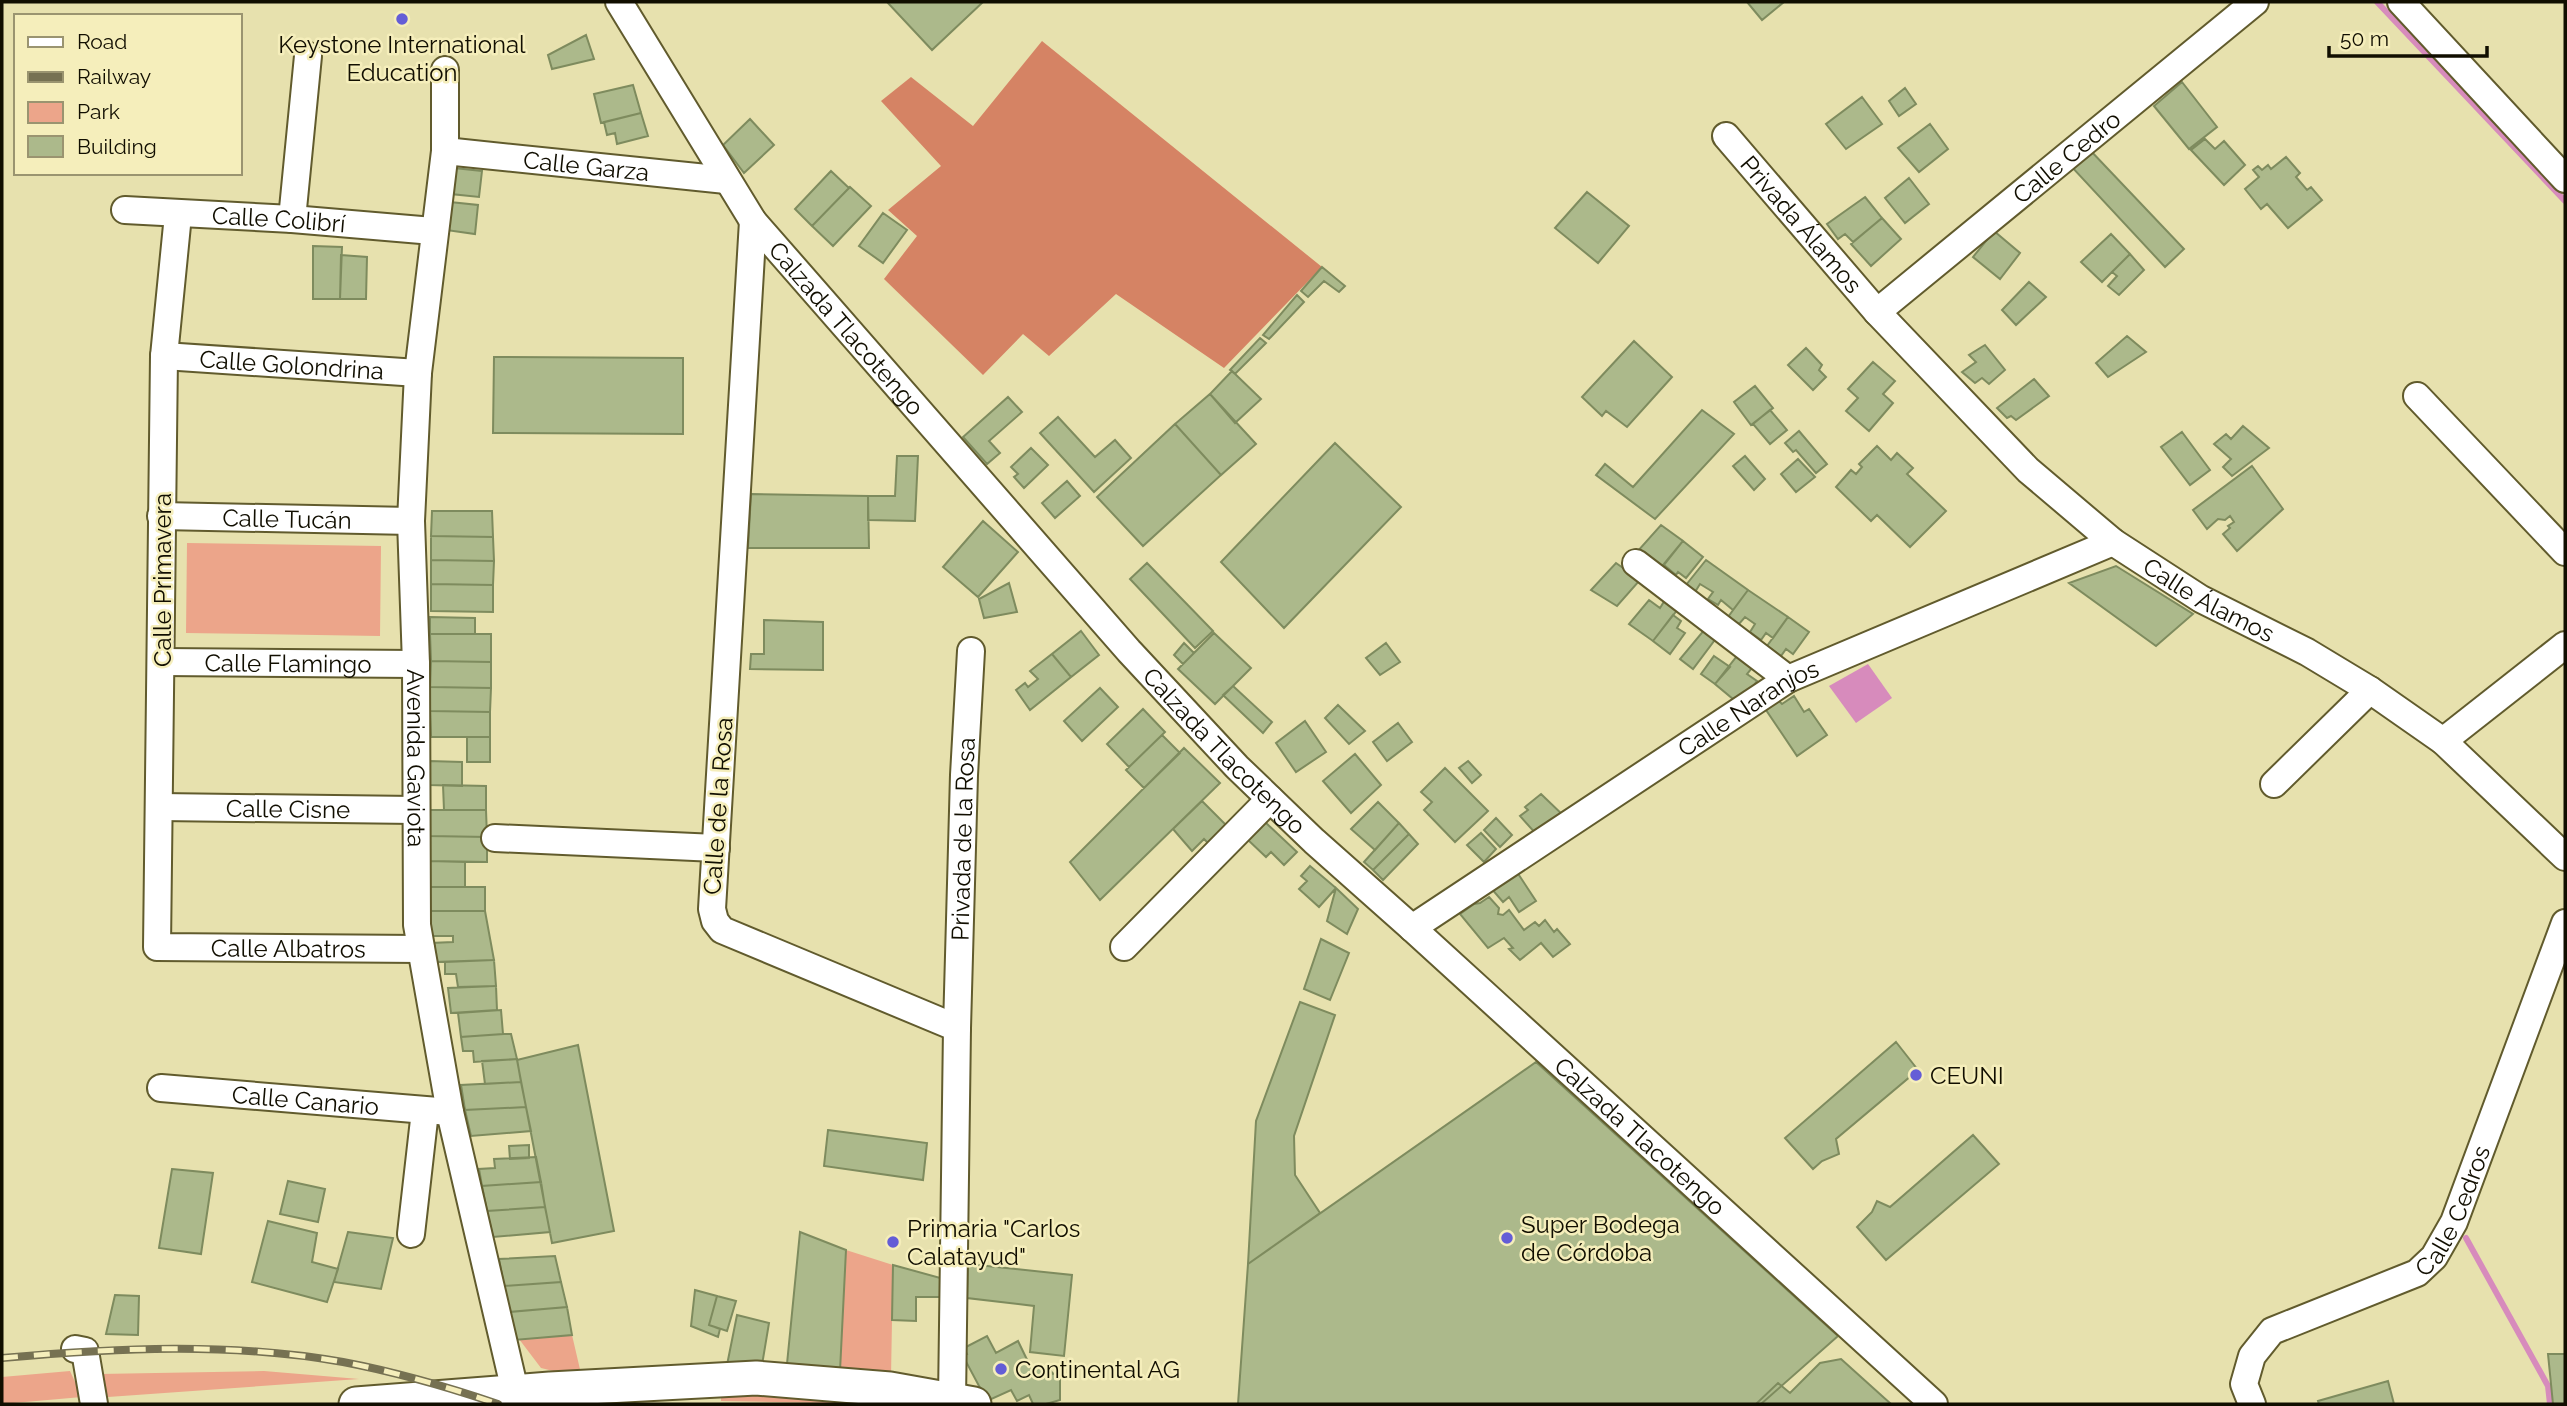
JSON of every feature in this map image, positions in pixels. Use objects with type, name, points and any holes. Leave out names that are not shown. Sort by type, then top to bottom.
[{"type":"main road","points":[[356,1404],[679,1392],[756,1378],[832,1383],[963,1402]]},
{"type":"street","name":"Calzada Tlacotengo","points":[[619,2],[753,221],[1129,651],[1237,767],[1934,1404]]},
{"type":"street","name":"Calle Cedro","points":[[1877,312],[2255,2]]},
{"type":"street","points":[[2401,2],[2565,179]]},
{"type":"street","points":[[292,219],[308,56]]},
{"type":"street","name":"Avenida Gaviota","points":[[445,70],[445,151],[433,231],[418,373],[411,521],[418,925],[438,1111],[507,1357],[516,1399]]},
{"type":"street","name":"Privada Álamos","points":[[1726,136],[1877,312]]},
{"type":"street","name":"Calle Garza","points":[[445,151],[726,180]]},
{"type":"street","name":"Calle Colibrí","points":[[125,210],[178,215],[292,219],[433,231]]},
{"type":"street","name":"Calle Primavera","points":[[157,947],[164,356],[178,215]]},
{"type":"street","name":"Calle de la Rosa","points":[[753,221],[712,909],[715,921],[722,930],[957,1028]]},
{"type":"street","name":"Calle Álamos","points":[[1877,312],[2028,470],[2113,542],[2200,598],[2308,652],[2370,690],[2443,741],[2565,857]]},
{"type":"street","name":"Calle Golondrina","points":[[164,356],[418,373]]},
{"type":"street","points":[[2417,396],[2565,552]]},
{"type":"street","name":"Calle Tucán","points":[[162,516],[411,521]]},
{"type":"street","name":"Calle Naranjos","points":[[1412,928],[1788,679],[2113,542]]},
{"type":"street","points":[[1636,564],[1788,679]]},
{"type":"street","points":[[2443,741],[2565,645]]},
{"type":"street","name":"Privada de la Rosa","points":[[957,1028],[964,775],[971,652]]},
{"type":"street","name":"Calle Flamingo","points":[[162,662],[415,664]]},
{"type":"street","points":[[2274,784],[2370,690]]},
{"type":"street","points":[[1124,947],[1270,799]]},
{"type":"street","name":"Calle Cisne","points":[[160,807],[415,810]]},
{"type":"street","points":[[495,838],[716,848]]},
{"type":"street","name":"Calle Cedros","points":[[2252,1404],[2244,1384],[2252,1356],[2272,1331],[2417,1273],[2434,1257],[2454,1222],[2565,923]]},
{"type":"street","name":"Calle Albatros","points":[[157,947],[421,949]]},
{"type":"street","points":[[957,1028],[963,1402]]},
{"type":"street","name":"Calle Canario","points":[[162,1088],[438,1111]]},
{"type":"street","points":[[411,1234],[438,1111]]},
{"type":"street","points":[[75,1349],[85,1351],[94,1404]]},
{"type":"street","points":[[507,1357],[552,1397]]},
{"type":"green space","points":[[187,543],[381,546],[380,636],[186,633]]},
{"type":"green space","points":[[846,1250],[893,1265],[891,1377],[840,1371]]},
{"type":"green space","points":[[572,1335],[582,1378],[541,1368],[519,1339]]},
{"type":"green space","points":[[70,1371],[82,1397],[2,1404],[2,1377]]},
{"type":"green space","points":[[264,1371],[359,1379],[108,1397],[99,1374]]},
{"type":"green space","points":[[721,1393],[823,1397],[881,1404],[721,1401]]},
{"type":"shaded area","points":[[1042,41],[1322,267],[1224,368],[1116,294],[1049,356],[1023,334],[983,375],[884,279],[917,236],[888,210],[941,166],[881,101],[911,77],[973,126]]},
{"type":"shaded area","points":[[1868,664],[1892,698],[1856,723],[1829,686]]},
{"type":"building","points":[[887,2],[983,2],[932,50]]},
{"type":"building","points":[[1747,2],[1784,2],[1762,20]]},
{"type":"building","points":[[586,35],[594,59],[552,69],[548,55]]},
{"type":"building","points":[[2182,82],[2217,127],[2189,149],[2154,106]]},
{"type":"building","points":[[633,85],[641,113],[601,123],[594,94]]},
{"type":"building","points":[[1905,88],[1916,104],[1899,116],[1889,101]]},
{"type":"building","points":[[1862,97],[1882,124],[1846,149],[1826,124]]},
{"type":"building","points":[[641,113],[648,136],[617,144],[615,133],[607,135],[604,122]]},
{"type":"building","points":[[750,119],[774,145],[744,173],[723,145]]},
{"type":"building","points":[[1930,124],[1948,149],[1919,172],[1898,148]]},
{"type":"building","points":[[2205,139],[2215,149],[2224,141],[2245,165],[2224,185],[2191,150]]},
{"type":"building","points":[[2089,149],[2184,249],[2165,267],[2069,164]]},
{"type":"building","points":[[2286,157],[2300,173],[2296,177],[2307,190],[2311,187],[2322,200],[2288,228],[2267,204],[2261,209],[2245,189],[2259,177],[2253,170],[2258,166],[2262,170],[2268,165],[2271,169]]},
{"type":"building","points":[[454,168],[482,171],[479,197],[451,194]]},
{"type":"building","points":[[831,171],[849,188],[812,226],[795,209]]},
{"type":"building","points":[[1909,178],[1929,204],[1905,223],[1885,198]]},
{"type":"building","points":[[850,187],[871,206],[833,246],[812,226]]},
{"type":"building","points":[[1587,192],[1629,226],[1598,263],[1555,228]]},
{"type":"building","points":[[1865,197],[1882,218],[1853,242],[1845,234],[1838,239],[1827,224]]},
{"type":"building","points":[[450,202],[478,205],[475,234],[446,230]]},
{"type":"building","points":[[883,213],[907,230],[883,263],[859,246]]},
{"type":"building","points":[[1882,218],[1901,239],[1871,266],[1851,244]]},
{"type":"building","points":[[1994,231],[2020,253],[2000,279],[1973,257]]},
{"type":"building","points":[[2111,234],[2130,254],[2102,282],[2081,262]]},
{"type":"building","points":[[313,246],[342,247],[340,299],[313,299]]},
{"type":"building","points":[[2130,254],[2144,270],[2119,295],[2108,286],[2117,276],[2112,272]]},
{"type":"building","points":[[341,255],[367,257],[366,299],[340,299]]},
{"type":"building","points":[[1322,267],[1345,286],[1339,292],[1324,281],[1308,297],[1301,291]]},
{"type":"building","points":[[2029,282],[2046,297],[2016,325],[2002,310]]},
{"type":"building","points":[[1297,295],[1304,302],[1269,339],[1263,335]]},
{"type":"building","points":[[2127,336],[2146,352],[2108,377],[2096,363]]},
{"type":"building","points":[[1260,338],[1266,343],[1235,374],[1230,370]]},
{"type":"building","points":[[1634,341],[1672,377],[1627,427],[1606,411],[1602,416],[1582,397]]},
{"type":"building","points":[[1985,345],[2005,370],[1989,384],[1982,378],[1975,383],[1962,372],[1976,362],[1969,355]]},
{"type":"building","points":[[1806,348],[1822,365],[1819,370],[1826,377],[1813,390],[1788,365]]},
{"type":"building","points":[[494,357],[683,358],[683,434],[493,433]]},
{"type":"building","points":[[1873,362],[1895,381],[1883,394],[1893,403],[1869,431],[1846,411],[1858,398],[1848,389]]},
{"type":"building","points":[[1232,371],[1261,399],[1235,423],[1210,394]]},
{"type":"building","points":[[2034,379],[2049,396],[2016,420],[2011,416],[2007,418],[1997,408]]},
{"type":"building","points":[[1755,386],[1773,408],[1751,425],[1734,402]]},
{"type":"building","points":[[1210,394],[1256,444],[1221,475],[1175,424]]},
{"type":"building","points":[[1008,397],[1022,412],[989,441],[1000,453],[987,464],[963,437]]},
{"type":"building","points":[[1702,410],[1734,434],[1655,519],[1596,475],[1605,464],[1633,487]]},
{"type":"building","points":[[1770,410],[1787,430],[1770,444],[1753,424]]},
{"type":"building","points":[[1058,417],[1095,457],[1115,440],[1131,458],[1094,492],[1040,433]]},
{"type":"building","points":[[1175,424],[1221,475],[1143,546],[1097,497]]},
{"type":"building","points":[[2243,426],[2269,448],[2232,476],[2223,467],[2231,459],[2214,444],[2226,434],[2231,439]]},
{"type":"building","points":[[1799,431],[1827,464],[1816,473],[1796,450],[1793,452],[1785,443]]},
{"type":"building","points":[[2182,432],[2210,470],[2190,485],[2161,447]]},
{"type":"building","points":[[1335,443],[1401,507],[1284,628],[1221,562]]},
{"type":"building","points":[[1877,446],[1891,460],[1897,453],[1913,468],[1907,474],[1946,511],[1910,547],[1877,515],[1871,521],[1836,487],[1851,470],[1856,474],[1862,467],[1859,464]]},
{"type":"building","points":[[1031,448],[1048,465],[1024,488],[1014,477],[1018,474],[1011,467]]},
{"type":"building","points":[[897,456],[918,456],[915,521],[868,520],[868,496],[895,496]]},
{"type":"building","points":[[1745,456],[1765,479],[1754,490],[1733,466]]},
{"type":"building","points":[[1798,459],[1815,477],[1796,492],[1781,474]]},
{"type":"building","points":[[2252,466],[2283,509],[2237,551],[2223,534],[2234,522],[2230,516],[2225,520],[2218,519],[2207,529],[2193,510]]},
{"type":"building","points":[[1067,481],[1080,496],[1055,518],[1042,503]]},
{"type":"building","points":[[751,494],[868,496],[869,548],[748,548]]},
{"type":"building","points":[[432,511],[492,511],[493,537],[431,536]]},
{"type":"building","points":[[983,521],[1018,552],[978,597],[943,567]]},
{"type":"building","points":[[1661,525],[1683,541],[1659,570],[1636,553]]},
{"type":"building","points":[[431,536],[493,537],[494,561],[431,560]]},
{"type":"building","points":[[1683,541],[1703,557],[1686,578],[1678,572],[1676,575],[1664,565]]},
{"type":"building","points":[[431,560],[494,561],[493,585],[431,584]]},
{"type":"building","points":[[1706,560],[1748,590],[1733,610],[1721,600],[1718,605],[1708,599],[1713,592],[1700,584],[1695,592],[1686,585]]},
{"type":"building","points":[[1147,563],[1213,631],[1195,648],[1130,579]]},
{"type":"building","points":[[1616,563],[1640,580],[1617,606],[1591,590]]},
{"type":"building","points":[[2116,566],[2193,614],[2156,646],[2069,583]]},
{"type":"building","points":[[1009,583],[1017,612],[984,618],[979,599]]},
{"type":"building","points":[[431,584],[493,585],[493,612],[431,611]]},
{"type":"building","points":[[1748,590],[1788,617],[1773,638],[1766,633],[1761,640],[1750,632],[1755,624],[1745,617],[1739,624],[1728,617]]},
{"type":"building","points":[[1649,600],[1660,608],[1665,600],[1678,609],[1653,641],[1629,624]]},
{"type":"building","points":[[1673,615],[1681,621],[1677,628],[1685,633],[1670,654],[1653,641]]},
{"type":"building","points":[[430,617],[475,618],[475,634],[430,634]]},
{"type":"building","points":[[1788,617],[1809,632],[1793,654],[1786,649],[1781,656],[1767,646]]},
{"type":"building","points":[[764,620],[823,622],[823,670],[750,669],[751,654],[764,654]]},
{"type":"building","points":[[1705,629],[1717,637],[1693,669],[1680,659]]},
{"type":"building","points":[[1081,631],[1099,655],[1071,677],[1052,654]]},
{"type":"building","points":[[1214,633],[1251,668],[1215,704],[1178,669]]},
{"type":"building","points":[[430,634],[491,634],[491,662],[431,661]]},
{"type":"building","points":[[1184,643],[1194,653],[1183,664],[1174,655]]},
{"type":"building","points":[[1386,643],[1400,662],[1380,675],[1366,658]]},
{"type":"building","points":[[1052,654],[1071,677],[1030,710],[1016,690],[1025,683],[1028,687],[1038,679],[1030,671]]},
{"type":"building","points":[[1714,656],[1730,667],[1715,684],[1701,674]]},
{"type":"building","points":[[1737,656],[1752,668],[1747,674],[1757,681],[1739,704],[1715,684]]},
{"type":"building","points":[[431,661],[491,662],[491,688],[430,687]]},
{"type":"building","points":[[1233,686],[1272,722],[1263,733],[1223,695]]},
{"type":"building","points":[[430,687],[491,688],[490,712],[430,711]]},
{"type":"building","points":[[1100,688],[1118,707],[1082,741],[1064,721]]},
{"type":"building","points":[[1794,696],[1804,712],[1809,709],[1827,735],[1797,756],[1766,710],[1779,701],[1782,704]]},
{"type":"building","points":[[1338,705],[1365,731],[1349,744],[1325,718]]},
{"type":"building","points":[[1143,709],[1165,732],[1129,767],[1107,744]]},
{"type":"building","points":[[430,711],[490,712],[490,737],[431,737]]},
{"type":"building","points":[[1305,721],[1326,752],[1296,772],[1276,743]]},
{"type":"building","points":[[1398,723],[1412,742],[1387,761],[1373,742]]},
{"type":"building","points":[[1162,735],[1180,753],[1144,788],[1126,770]]},
{"type":"building","points":[[467,737],[490,737],[490,762],[467,762]]},
{"type":"building","points":[[1184,748],[1220,783],[1100,900],[1070,862]]},
{"type":"building","points":[[1355,754],[1381,785],[1351,813],[1323,781]]},
{"type":"building","points":[[429,761],[462,762],[462,786],[430,785]]},
{"type":"building","points":[[1468,761],[1481,775],[1472,783],[1459,768]]},
{"type":"building","points":[[1445,768],[1488,811],[1455,842],[1424,810],[1432,802],[1421,792]]},
{"type":"building","points":[[443,785],[486,786],[486,810],[444,810]]},
{"type":"building","points":[[1541,794],[1565,817],[1537,835],[1520,816],[1528,810],[1525,807]]},
{"type":"building","points":[[1202,801],[1232,831],[1215,850],[1204,839],[1192,851],[1173,829]]},
{"type":"building","points":[[1378,802],[1399,823],[1375,850],[1351,829]]},
{"type":"building","points":[[429,810],[486,810],[487,837],[429,836]]},
{"type":"building","points":[[1496,818],[1512,835],[1500,847],[1484,830]]},
{"type":"building","points":[[1264,821],[1297,852],[1284,865],[1271,852],[1266,857],[1247,839]]},
{"type":"building","points":[[1399,823],[1409,834],[1373,870],[1364,862]]},
{"type":"building","points":[[1481,833],[1496,849],[1484,862],[1467,845]]},
{"type":"building","points":[[1409,834],[1418,844],[1383,880],[1373,870]]},
{"type":"building","points":[[429,836],[487,837],[487,862],[430,861]]},
{"type":"building","points":[[430,861],[465,862],[465,887],[429,887]]},
{"type":"building","points":[[1310,866],[1336,888],[1319,907],[1299,889],[1307,881],[1301,876]]},
{"type":"building","points":[[1515,869],[1536,901],[1519,912],[1509,897],[1503,902],[1490,887]]},
{"type":"building","points":[[429,887],[485,887],[485,911],[430,911]]},
{"type":"building","points":[[1336,888],[1358,909],[1347,934],[1327,921]]},
{"type":"building","points":[[1489,897],[1499,908],[1498,914],[1503,915],[1509,910],[1524,930],[1535,922],[1539,926],[1545,920],[1554,932],[1557,929],[1570,944],[1553,957],[1541,943],[1520,960],[1509,949],[1513,948],[1504,938],[1488,948],[1460,914]]},
{"type":"building","points":[[427,911],[485,911],[494,960],[434,962],[431,943],[453,942],[453,936],[430,936]]},
{"type":"building","points":[[1321,939],[1349,953],[1330,1000],[1304,989]]},
{"type":"building","points":[[494,960],[496,986],[458,987],[456,974],[445,974],[445,962]]},
{"type":"building","points":[[496,986],[497,1010],[451,1013],[448,988]]},
{"type":"building","points":[[1300,1002],[1335,1015],[1294,1136],[1295,1175],[1320,1213],[1248,1264],[1256,1121]]},
{"type":"building","points":[[501,1010],[503,1034],[461,1037],[458,1013]]},
{"type":"building","points":[[511,1034],[517,1059],[474,1062],[473,1051],[463,1051],[461,1037]]},
{"type":"building","points":[[1896,1042],[1918,1070],[1836,1139],[1839,1154],[1822,1161],[1813,1169],[1785,1138]]},
{"type":"building","points":[[578,1045],[614,1231],[552,1243],[517,1060]]},
{"type":"building","points":[[517,1059],[521,1082],[485,1084],[482,1061]]},
{"type":"building","name":"Super Bodega de Córdoba","points":[[1536,1062],[1838,1336],[1761,1404],[1238,1404],[1248,1264]]},
{"type":"building","points":[[521,1082],[526,1107],[465,1110],[461,1085]]},
{"type":"building","points":[[526,1107],[531,1131],[471,1136],[465,1110]]},
{"type":"building","points":[[828,1130],[927,1143],[923,1180],[824,1166]]},
{"type":"building","points":[[1973,1135],[1999,1164],[1886,1260],[1857,1227],[1872,1212],[1877,1201],[1890,1207]]},
{"type":"building","points":[[529,1145],[529,1158],[510,1159],[509,1146]]},
{"type":"building","points":[[536,1157],[541,1182],[482,1186],[479,1169],[495,1168],[494,1159]]},
{"type":"building","points":[[172,1169],[213,1173],[201,1254],[159,1248]]},
{"type":"building","points":[[288,1181],[325,1189],[318,1222],[280,1214]]},
{"type":"building","points":[[541,1182],[545,1207],[487,1211],[482,1186]]},
{"type":"building","points":[[545,1207],[550,1232],[493,1237],[487,1211]]},
{"type":"building","points":[[268,1221],[317,1233],[312,1262],[338,1269],[327,1302],[252,1282]]},
{"type":"building","points":[[348,1232],[393,1238],[381,1289],[334,1282]]},
{"type":"building","points":[[800,1232],[846,1250],[840,1371],[787,1364]]},
{"type":"building","points":[[555,1256],[561,1282],[504,1286],[499,1259]]},
{"type":"building","points":[[968,1264],[1072,1275],[1064,1356],[1030,1352],[1034,1306],[967,1298]]},
{"type":"building","points":[[893,1265],[944,1279],[945,1297],[916,1297],[916,1321],[892,1320]]},
{"type":"building","points":[[561,1282],[567,1307],[508,1312],[504,1286]]},
{"type":"building","points":[[695,1290],[717,1296],[709,1325],[720,1329],[718,1337],[691,1326]]},
{"type":"building","points":[[115,1295],[139,1296],[138,1335],[106,1334]]},
{"type":"building","points":[[717,1296],[736,1301],[727,1331],[709,1325]]},
{"type":"building","points":[[567,1307],[572,1335],[514,1340],[510,1312]]},
{"type":"building","points":[[737,1315],[769,1323],[762,1365],[727,1365]]},
{"type":"building","name":"Continental AG","points":[[987,1336],[996,1353],[1018,1341],[1032,1370],[1041,1365],[1043,1372],[1049,1368],[1053,1374],[1060,1370],[1060,1400],[1033,1404],[1029,1395],[1017,1401],[1011,1390],[987,1401],[963,1356],[967,1354],[964,1348]]},
{"type":"building","points":[[2548,1354],[2565,1354],[2565,1404],[2553,1404]]},
{"type":"building","points":[[1841,1359],[1891,1404],[1756,1404],[1778,1383],[1790,1393],[1820,1363]]},
{"type":"building","points":[[2388,1381],[2394,1404],[2319,1404],[2318,1401]]},
{"type":"waterway","points":[[2377,2],[2565,201]]},
{"type":"waterway","points":[[2466,1238],[2548,1386],[2550,1404]]},
{"type":"railway","points":[[2,1358],[130,1350],[216,1349],[258,1352],[363,1366],[422,1380],[498,1404]]},
{"type":"place","name":"Keystone International Education","points":[[402,19]]},
{"type":"place","name":"CEUNI","points":[[1916,1075]]},
{"type":"place","name":"Super Bodega de Córdoba","points":[[1507,1238]]},
{"type":"place","name":"Primaria \"Carlos Calatayud\"","points":[[893,1242]]},
{"type":"place","name":"Continental AG","points":[[1001,1369]]}]
